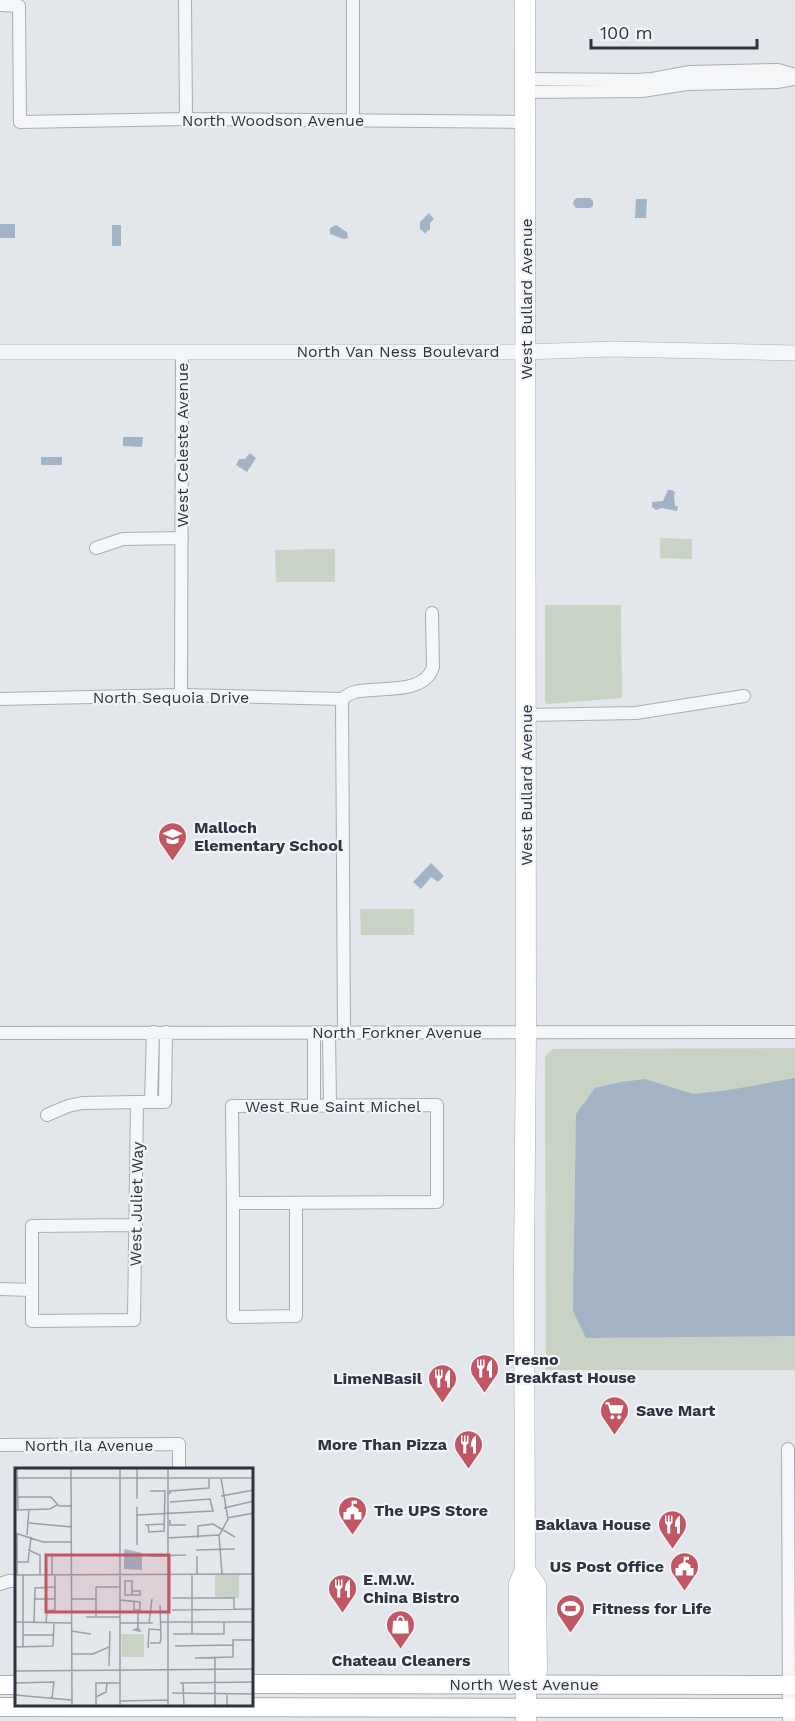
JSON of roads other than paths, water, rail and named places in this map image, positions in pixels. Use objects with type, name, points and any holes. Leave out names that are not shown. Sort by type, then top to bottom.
[{"type":"main road","name":"West Bullard Avenue","points":[[525,0],[525,1570],[536,1586],[537,1660],[537,1671],[526,1684],[526,1714]]},
{"type":"main road","name":"North West Avenue","points":[[254,1684],[792,1685]]},
{"type":"main road","name":"North West Avenue","points":[[0,1707],[526,1714],[791,1713]]},
{"type":"street","points":[[185,0],[186,119]]},
{"type":"street","points":[[353,0],[353,121]]},
{"type":"street","name":"North Woodson Avenue","points":[[0,5],[19,6],[20,122],[186,119],[525,123]]},
{"type":"street","points":[[526,85],[620,86],[642,91],[687,79],[748,77],[777,82],[795,77]]},
{"type":"street","name":"North Van Ness Boulevard","points":[[0,352],[525,352],[612,349],[795,353]]},
{"type":"street","name":"West Celeste Avenue","points":[[181,695],[182,351]]},
{"type":"street","name":"West Celeste Avenue","points":[[96,548],[123,539],[182,538]]},
{"type":"street","name":"North Sequoia Drive","points":[[0,699],[181,695],[342,699],[352,692],[407,686],[425,680],[433,667],[432,613]]},
{"type":"street","points":[[526,715],[636,713],[744,696]]},
{"type":"street","points":[[342,699],[344,1032]]},
{"type":"street","points":[[151,1102],[159,1032]]},
{"type":"street","points":[[47,1115],[82,1103],[165,1102],[159,1032]]},
{"type":"street","points":[[314,1032],[314,1105]]},
{"type":"street","points":[[329,1032],[330,1105]]},
{"type":"street","name":"North Forkner Avenue","points":[[0,1033],[795,1032]]},
{"type":"street","name":"West Juliet Way","points":[[32,1290],[32,1321],[134,1320],[137,1102]]},
{"type":"street","name":"West Rue Saint Michel","points":[[232,1203],[437,1202],[437,1105],[232,1106],[232,1203],[233,1317],[296,1317],[296,1203]]},
{"type":"street","points":[[0,1290],[32,1290],[32,1226],[136,1225]]},
{"type":"street","name":"North Ila Avenue","points":[[0,1445],[179,1444],[179,1468]]},
{"type":"street","points":[[788,1449],[791,1713]]},
{"type":"street","points":[[0,1584],[15,1581]]},
{"type":"water","points":[[577,198],[590,198],[593,206],[576,208],[573,204]]},
{"type":"water","points":[[636,199],[647,199],[646,218],[635,218]]},
{"type":"water","points":[[429,213],[434,219],[430,223],[430,230],[425,234],[420,230],[420,222]]},
{"type":"water","points":[[0,224],[15,224],[15,238],[0,238]]},
{"type":"water","points":[[112,225],[121,225],[121,246],[112,246]]},
{"type":"water","points":[[336,225],[347,232],[348,238],[344,239],[330,234],[330,228]]},
{"type":"water","points":[[123,437],[143,437],[142,447],[123,446]]},
{"type":"water","points":[[250,453],[256,458],[247,472],[236,465],[239,459],[245,459]]},
{"type":"water","points":[[41,457],[62,457],[62,465],[41,465]]},
{"type":"water","points":[[668,490],[675,492],[677,511],[662,508],[656,510],[652,507],[652,502],[663,501]]},
{"type":"water","points":[[431,863],[444,876],[438,882],[431,877],[421,889],[413,882]]},
{"type":"water","points":[[795,1078],[795,1336],[586,1338],[573,1311],[576,1114],[595,1088],[645,1079],[693,1094]]},
{"type":"place","name":"Malloch Elementary School","points":[[173,862]]},
{"type":"place","name":"Fresno Breakfast House","points":[[484,1394]]},
{"type":"place","name":"LimeNBasil","points":[[443,1404]]},
{"type":"place","name":"Save Mart","points":[[615,1436]]},
{"type":"place","name":"More Than Pizza","points":[[468,1470]]},
{"type":"place","name":"The UPS Store","points":[[353,1536]]},
{"type":"place","name":"Baklava House","points":[[672,1550]]},
{"type":"place","name":"US Post Office","points":[[685,1592]]},
{"type":"place","name":"E.M.W. China Bistro","points":[[342,1614]]},
{"type":"place","name":"Fitness for Life","points":[[571,1634]]},
{"type":"place","name":"Chateau Cleaners","points":[[401,1650]]}]
